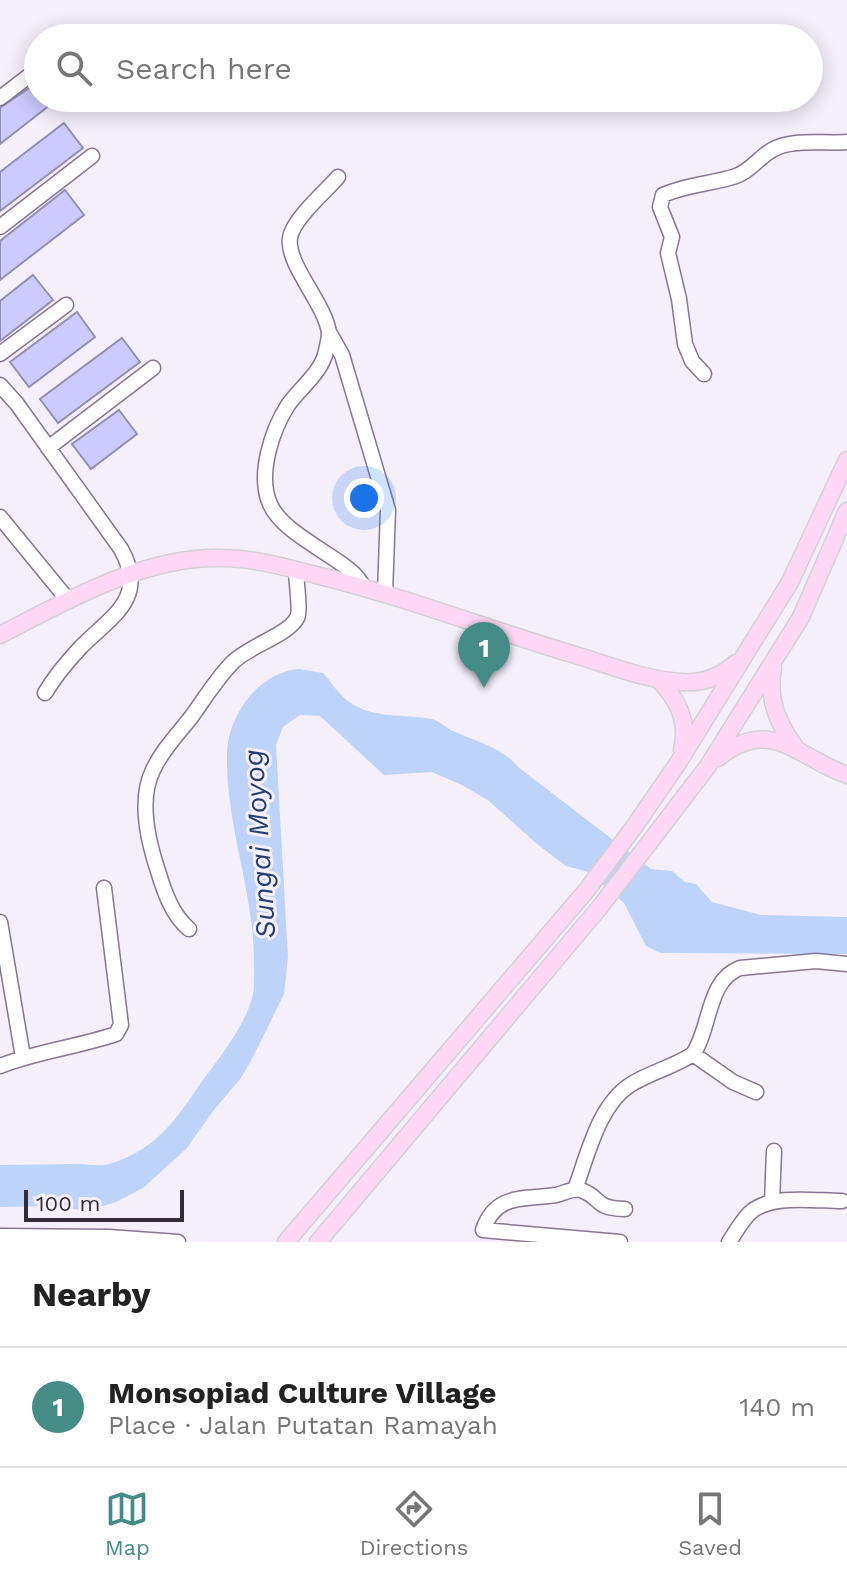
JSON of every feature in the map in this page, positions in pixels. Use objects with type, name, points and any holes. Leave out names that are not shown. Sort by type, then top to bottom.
[{"type":"main road","points":[[286,1242],[586,891],[634,827],[678,763],[790,582],[847,460]]},
{"type":"main road","points":[[318,1242],[600,907],[708,766],[801,617],[847,511]]},
{"type":"main road","points":[[0,635],[68,600],[131,574],[178,563],[220,558],[296,570],[385,593],[483,628],[658,679],[701,682],[717,676],[749,651]]},
{"type":"main road","points":[[775,659],[771,679],[775,713],[796,748]]},
{"type":"main road","points":[[658,679],[672,694],[685,723],[685,739],[678,763]]},
{"type":"main road","points":[[708,766],[739,743],[776,740],[847,775]]},
{"type":"street","points":[[0,98],[24,80]]},
{"type":"street","points":[[704,374],[692,361],[685,344],[668,253],[672,237],[660,207],[663,195],[686,185],[741,175],[766,153],[782,146],[847,142]]},
{"type":"street","points":[[0,227],[92,156]]},
{"type":"street","points":[[338,177],[289,236],[291,252],[342,355],[375,474],[384,494],[388,510],[385,593]]},
{"type":"street","points":[[0,354],[66,305]]},
{"type":"street","points":[[329,332],[326,355],[281,420],[268,456],[266,495],[281,519],[321,552],[355,572],[363,587]]},
{"type":"street","points":[[48,448],[153,368]]},
{"type":"street","points":[[0,385],[121,549],[129,562],[131,574],[129,590],[121,608],[100,632],[83,645],[45,693]]},
{"type":"street","points":[[0,517],[68,600]]},
{"type":"street","points":[[189,929],[168,899],[149,844],[147,786],[162,755],[232,663],[257,644],[278,635],[297,619],[300,610],[295,590],[296,570]]},
{"type":"street","points":[[0,1066],[23,1057],[116,1034],[121,1025],[104,888]]},
{"type":"street","points":[[0,922],[23,1057]]},
{"type":"street","points":[[575,1189],[612,1102],[629,1085],[693,1054],[699,1046],[717,990],[732,971],[816,961],[847,964]]},
{"type":"street","points":[[693,1054],[733,1082],[756,1092]]},
{"type":"street","points":[[772,1202],[774,1151]]},
{"type":"street","points":[[620,1242],[485,1223],[499,1207],[515,1199],[554,1195],[575,1189],[588,1194],[607,1209],[625,1209]]},
{"type":"street","points":[[729,1242],[748,1215],[761,1205],[772,1202],[842,1201]]},
{"type":"street","points":[[0,1236],[178,1242]]},
{"type":"water","name":"Sungai Moyog","points":[[299,669],[323,673],[341,695],[357,707],[378,713],[432,719],[497,750],[651,869],[672,871],[685,882],[696,884],[712,902],[761,915],[847,917],[847,954],[661,953],[646,946],[624,903],[588,872],[566,866],[489,801],[432,772],[384,775],[320,716],[300,715],[283,727],[276,745],[288,957],[284,994],[241,1078],[187,1148],[143,1188],[116,1202],[86,1211],[56,1206],[0,1207],[0,1165],[105,1165],[150,1144],[180,1113],[238,1030],[253,994],[254,957],[249,906],[230,804],[229,739],[240,711],[259,687],[284,672]]},
{"type":"building","points":[[24,92],[24,112],[41,112],[0,144],[0,108]]},
{"type":"building","points":[[64,123],[83,148],[0,211],[0,172]]},
{"type":"building","points":[[65,190],[84,215],[0,280],[0,241]]},
{"type":"building","points":[[33,275],[53,300],[0,341],[0,301]]},
{"type":"building","points":[[77,312],[95,337],[29,387],[10,362]]},
{"type":"building","points":[[122,338],[140,362],[58,423],[40,399]]},
{"type":"building","points":[[119,410],[137,434],[91,469],[72,444]]},
{"type":"place","name":"Monsopiad Culture Village","points":[[484,688]]}]
